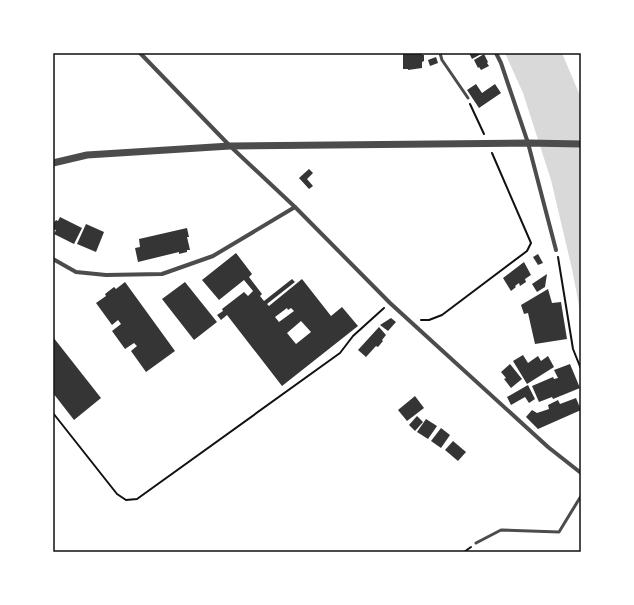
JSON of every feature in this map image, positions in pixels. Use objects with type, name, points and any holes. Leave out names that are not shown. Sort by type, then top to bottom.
[{"type":"street","points":[[140,53],[230,146],[295,207],[390,303],[548,447],[581,473]]},
{"type":"street","points":[[496,53],[501,63],[528,143],[556,250]]},
{"type":"street","points":[[53,163],[87,155],[230,146],[516,143],[581,144]]},
{"type":"street","points":[[53,259],[76,272],[106,275],[162,274],[213,256],[295,207]]},
{"type":"lane","points":[[440,53],[442,60],[468,98]]},
{"type":"lane","points":[[476,543],[501,530],[559,532],[581,496]]},
{"type":"path","points":[[468,98],[484,134]]},
{"type":"path","points":[[408,320],[429,320],[442,315],[527,251],[531,243],[490,148]]},
{"type":"path","points":[[556,250],[573,349],[581,369]]},
{"type":"path","points":[[53,412],[117,494],[126,500],[137,499],[340,353],[353,336],[390,303]]},
{"type":"shaded area","points":[[505,53],[562,53],[581,98],[581,316],[572,269],[551,180],[523,93]]},
{"type":"building","points":[[403,53],[422,53],[422,55],[424,55],[424,61],[422,62],[422,68],[408,70],[403,69]]},
{"type":"building","points":[[469,53],[483,53],[472,59]]},
{"type":"building","points":[[484,54],[489,66],[481,70],[479,67],[478,68],[474,60]]},
{"type":"building","points":[[436,57],[438,63],[430,66],[428,60]]},
{"type":"building","points":[[476,84],[482,93],[495,84],[501,93],[479,108],[467,90]]},
{"type":"building","points":[[309,169],[313,173],[307,179],[313,186],[309,189],[299,178]]},
{"type":"building","points":[[60,217],[82,228],[74,244],[54,234],[56,230],[53,229],[53,224],[56,220],[58,221]]},
{"type":"building","points":[[86,224],[104,232],[96,252],[77,244]]},
{"type":"building","points":[[187,228],[189,237],[187,237],[190,250],[179,254],[179,252],[138,262],[135,248],[140,247],[139,239]]},
{"type":"building","points":[[236,253],[252,274],[249,277],[262,294],[260,296],[264,301],[292,279],[295,282],[267,304],[269,306],[302,279],[331,316],[342,307],[358,326],[282,386],[227,315],[221,320],[217,315],[223,311],[222,309],[244,292],[248,296],[253,291],[244,280],[219,300],[202,280]],"holes":[[[287,308],[288,310],[291,308],[294,311],[279,322],[275,317]],[[301,321],[311,332],[296,344],[287,333]]]},
{"type":"building","points":[[538,254],[543,263],[538,265],[533,257]]},
{"type":"building","points":[[524,262],[531,275],[525,279],[526,282],[520,286],[519,283],[511,291],[503,278]]},
{"type":"building","points":[[547,274],[545,287],[537,292],[532,284]]},
{"type":"building","points":[[125,282],[175,351],[146,372],[131,351],[137,346],[134,343],[125,349],[112,331],[121,324],[118,320],[112,325],[96,303],[106,296],[105,294],[114,287],[116,289]]},
{"type":"building","points":[[185,282],[217,322],[194,340],[162,299]]},
{"type":"building","points":[[548,289],[552,303],[561,302],[567,339],[535,344],[528,313],[524,314],[521,305]]},
{"type":"building","points":[[391,318],[396,322],[388,331],[380,325]]},
{"type":"building","points":[[379,327],[386,335],[378,347],[376,346],[366,357],[358,350]]},
{"type":"building","points":[[53,337],[101,398],[74,420],[53,393]]},
{"type":"building","points":[[523,355],[528,363],[538,356],[541,361],[548,356],[554,367],[527,384],[513,361]]},
{"type":"building","points":[[510,364],[522,379],[511,388],[501,372]]},
{"type":"building","points":[[570,364],[580,388],[553,399],[552,397],[539,402],[532,386],[553,377],[554,379],[558,378],[554,370]]},
{"type":"building","points":[[528,385],[535,399],[529,403],[525,397],[511,405],[507,397]]},
{"type":"building","points":[[415,396],[424,408],[407,421],[398,410]]},
{"type":"building","points":[[576,398],[581,410],[538,429],[526,417],[532,410],[537,413],[549,409],[548,405],[558,400],[560,404]]},
{"type":"building","points":[[417,416],[423,422],[415,431],[409,425]]},
{"type":"building","points":[[426,419],[437,426],[428,439],[417,432]]},
{"type":"building","points":[[441,428],[450,435],[441,448],[431,441]]},
{"type":"building","points":[[453,441],[466,452],[458,461],[445,450]]}]
